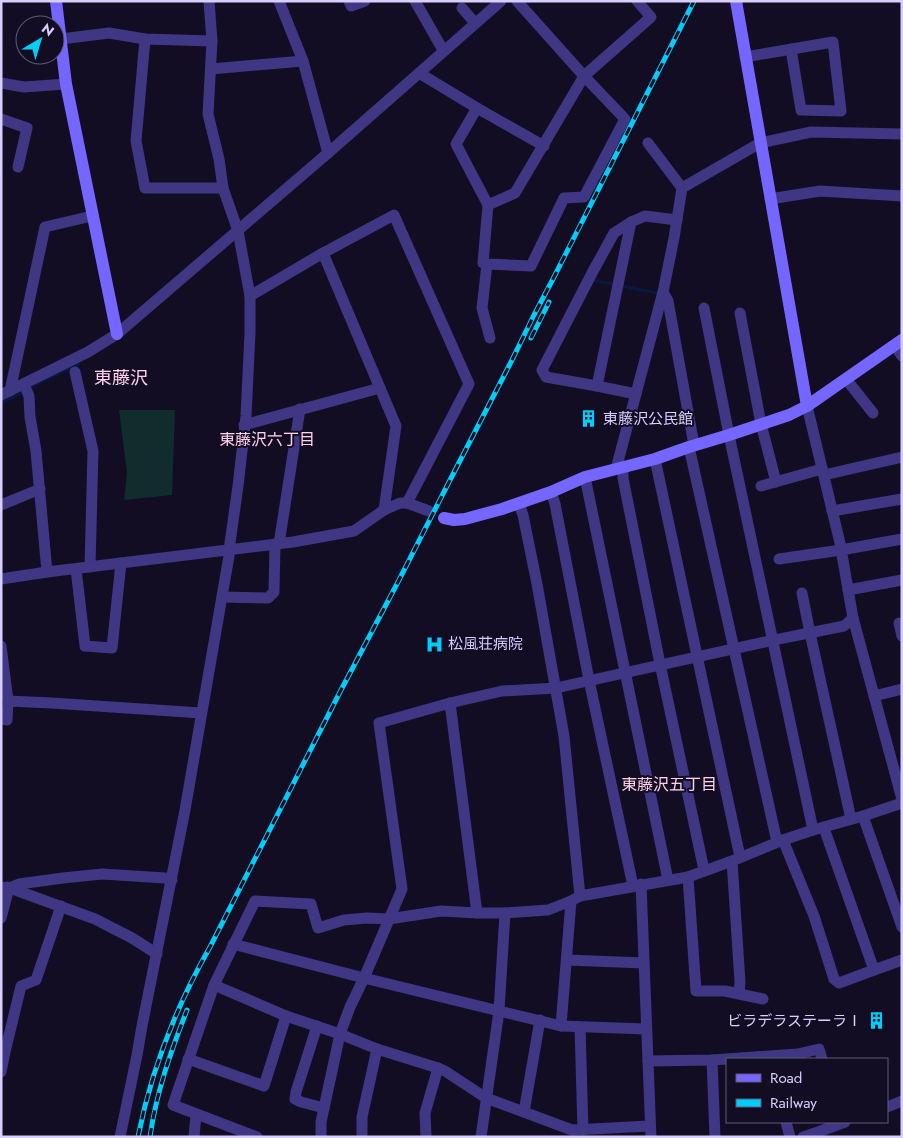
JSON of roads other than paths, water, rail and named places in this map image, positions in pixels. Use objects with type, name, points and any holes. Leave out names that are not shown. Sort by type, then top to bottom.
[{"type":"street","points":[[56,1],[58,15]]},
{"type":"street","points":[[120,1137],[172,880],[192,769],[230,550],[246,416],[250,296],[238,230],[223,188],[219,159],[208,114],[212,41],[209,1]]},
{"type":"street","points":[[279,1],[303,60],[328,153]]},
{"type":"street","points":[[349,1],[351,6],[365,1]]},
{"type":"street","points":[[415,1],[443,50]]},
{"type":"street","points":[[6,393],[88,352],[117,334],[501,1]]},
{"type":"street","points":[[477,108],[456,144],[488,205],[483,263],[531,266],[564,198],[584,197],[625,119],[517,1]]},
{"type":"street","points":[[736,1],[807,406],[841,550],[853,618],[902,799]]},
{"type":"street","points":[[488,205],[515,193],[584,76],[651,17],[638,2]]},
{"type":"street","points":[[462,8],[475,23]]},
{"type":"street","points":[[65,39],[110,34],[145,39],[212,41]]},
{"type":"street","points":[[145,39],[136,141],[146,188],[223,188]]},
{"type":"street","points":[[745,56],[833,42],[841,111],[801,110],[790,49]]},
{"type":"street","points":[[211,69],[303,60]]},
{"type":"street","points":[[64,65],[92,216],[117,334]]},
{"type":"street","points":[[419,73],[544,146]]},
{"type":"street","points":[[1,83],[24,87],[66,84]]},
{"type":"street","points":[[1,119],[27,128],[18,167]]},
{"type":"street","points":[[682,188],[760,143],[811,132],[902,134]]},
{"type":"street","points":[[648,143],[682,188],[663,292],[619,468],[623,478],[704,870]]},
{"type":"street","points":[[770,199],[820,191],[902,196]]},
{"type":"street","points":[[250,296],[394,214],[469,384],[407,503]]},
{"type":"street","points":[[6,393],[45,227],[92,216]]},
{"type":"street","points":[[636,394],[546,377],[542,370],[614,233],[645,216],[677,220]]},
{"type":"street","points":[[597,386],[631,222]]},
{"type":"street","points":[[323,253],[396,426],[384,510]]},
{"type":"street","points":[[487,264],[482,308],[490,338]]},
{"type":"street","points":[[663,292],[668,301],[691,446],[734,648],[780,841],[814,916],[834,979],[839,982],[902,960]]},
{"type":"street","points":[[704,308],[729,435],[774,640],[819,829],[874,970]]},
{"type":"street","points":[[740,313],[761,424],[776,482]]},
{"type":"street","points":[[444,518],[454,520],[465,519],[519,504],[585,477],[655,459],[789,415],[807,406],[846,379],[899,348]]},
{"type":"street","points":[[75,372],[93,451],[90,567]]},
{"type":"street","points":[[846,379],[873,413]]},
{"type":"street","points":[[24,384],[29,396],[30,417],[36,451],[47,572]]},
{"type":"street","points":[[244,425],[380,388]]},
{"type":"street","points":[[222,597],[268,598],[274,592],[277,544],[300,409]]},
{"type":"street","points":[[761,486],[902,457]]},
{"type":"street","points":[[655,459],[697,656],[736,859],[739,994]]},
{"type":"street","points":[[585,477],[668,880]]},
{"type":"street","points":[[1,505],[40,489]]},
{"type":"street","points":[[214,985],[286,1016],[377,1049],[438,1068],[486,1098],[572,1130],[650,1131],[644,962],[637,885],[589,680],[555,504],[551,492]]},
{"type":"street","points":[[832,511],[902,499]]},
{"type":"street","points":[[1,579],[318,538],[354,531],[394,505],[407,503],[429,511]]},
{"type":"street","points":[[519,504],[537,584],[564,736],[575,898],[561,1026]]},
{"type":"street","points":[[779,559],[902,539]]},
{"type":"street","points":[[76,569],[85,646],[112,648],[121,564]]},
{"type":"street","points":[[848,590],[902,580]]},
{"type":"street","points":[[802,592],[810,633],[857,818],[902,926]]},
{"type":"street","points":[[320,1137],[321,1122],[340,1034],[402,889],[379,723],[450,703],[502,692],[556,688],[734,648],[844,626],[853,618]]},
{"type":"street","points":[[899,623],[902,636]]},
{"type":"street","points":[[1,646],[8,702],[7,720],[1,719]]},
{"type":"street","points":[[874,696],[902,689]]},
{"type":"street","points":[[8,702],[52,702],[201,713]]},
{"type":"street","points":[[450,703],[477,913]]},
{"type":"street","points":[[257,1137],[173,1105],[214,985],[255,901],[312,904],[318,928],[344,920],[389,919],[441,911],[505,913],[548,910],[575,898],[688,877],[780,841],[902,803]]},
{"type":"street","points":[[4,886],[102,874],[172,880]]},
{"type":"street","points":[[688,877],[696,991],[724,991],[763,999]]},
{"type":"street","points":[[4,886],[95,919],[132,938],[157,954]]},
{"type":"street","points":[[1,918],[4,886]]},
{"type":"street","points":[[1,1072],[21,986],[36,980],[61,906]]},
{"type":"street","points":[[481,1137],[499,1011],[505,913]]},
{"type":"street","points":[[233,944],[561,1026],[646,1029]]},
{"type":"street","points":[[567,960],[644,962]]},
{"type":"street","points":[[188,1059],[264,1086],[286,1016]]},
{"type":"street","points":[[524,1112],[540,1020]]},
{"type":"street","points":[[317,1026],[295,1099],[324,1108]]},
{"type":"street","points":[[580,1027],[583,1130]]},
{"type":"street","points":[[752,1058],[798,1054],[819,1048],[822,1058]]},
{"type":"street","points":[[362,1137],[362,1116],[377,1049]]},
{"type":"street","points":[[648,1061],[726,1059]]},
{"type":"street","points":[[712,1060],[715,1137]]},
{"type":"street","points":[[426,1137],[425,1113],[438,1068]]},
{"type":"street","points":[[888,1107],[902,1102]]},
{"type":"street","points":[[194,1137],[196,1114]]},
{"type":"street","points":[[786,1123],[790,1137]]},
{"type":"street","points":[[803,1137],[819,1135],[841,1123]]},
{"type":"waterway","points":[[593,280],[656,293]]},
{"type":"waterway","points":[[32,386],[79,364]]},
{"type":"waterway","points":[[1,403],[22,393]]},
{"type":"railway","points":[[138,1137],[143,1112],[166,1039],[187,992],[511,362],[694,1]]},
{"type":"railway","points":[[531,338],[549,302]]},
{"type":"railway","points":[[150,1137],[156,1104],[165,1072],[187,1010]]},
{"type":"place","name":"東藤沢公民館","points":[[589,419]]},
{"type":"place","name":"松風荘病院","points":[[434,644]]},
{"type":"place","name":"ビラデラステーラⅠ","points":[[876,1021]]},
{"type":"district","name":"東藤沢","points":[[121,378]]},
{"type":"district","name":"東藤沢六丁目","points":[[267,439]]},
{"type":"district","name":"東藤沢五丁目","points":[[669,784]]}]
